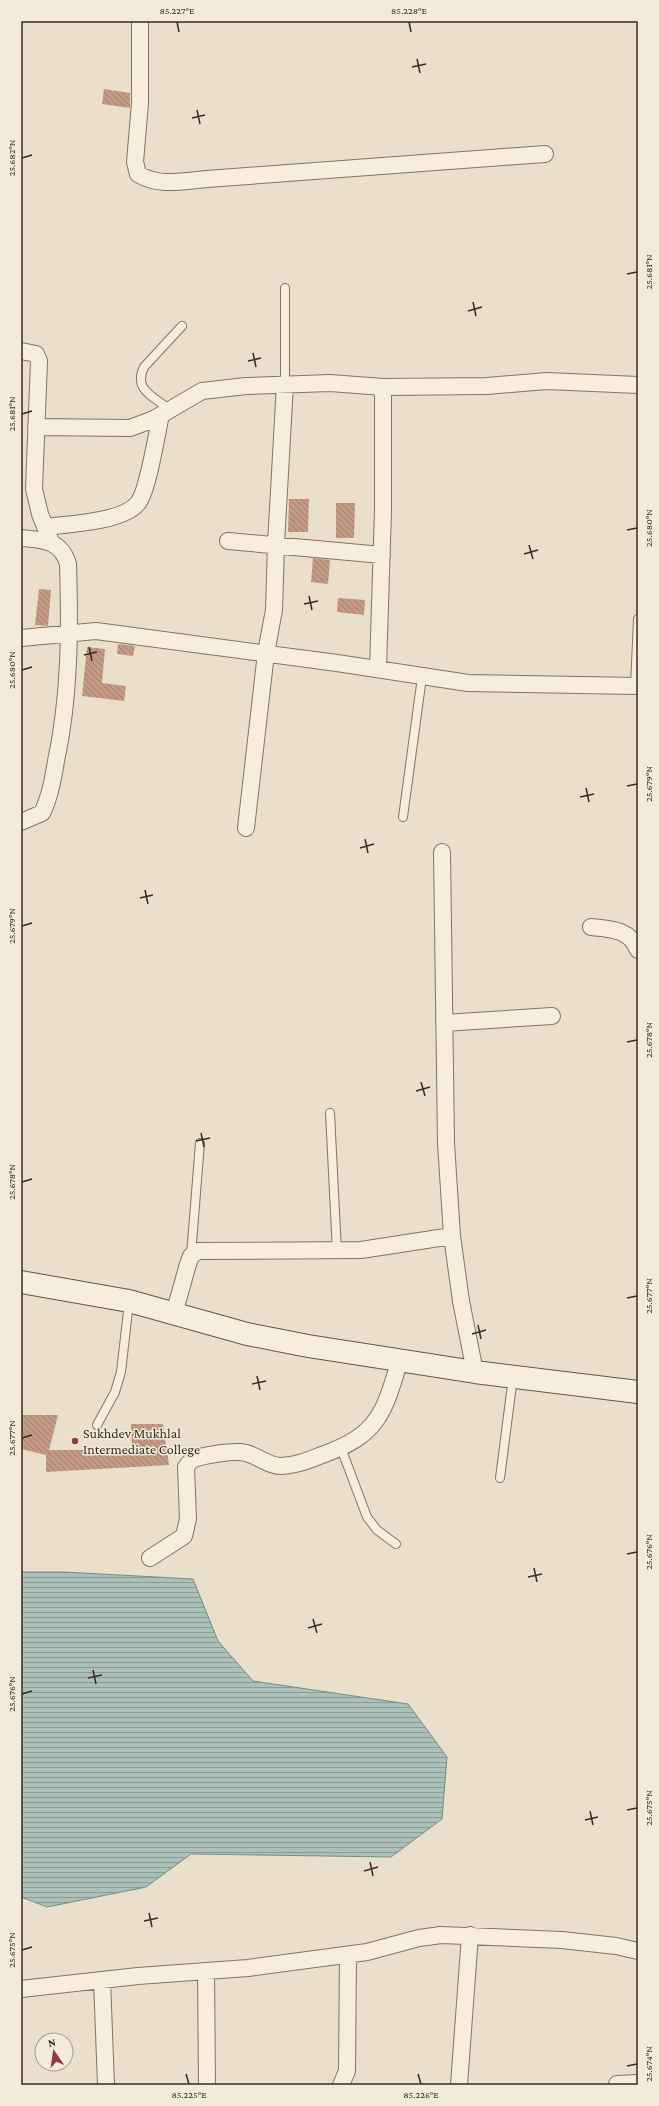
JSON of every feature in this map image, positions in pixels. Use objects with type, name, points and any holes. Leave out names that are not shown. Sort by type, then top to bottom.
[{"type":"main road","points":[[21,1282],[129,1301],[276,1340],[475,1372],[638,1392]]},
{"type":"street","points":[[140,21],[140,103],[135,162],[138,174],[147,180],[159,182],[207,179],[545,154]]},
{"type":"street","points":[[21,351],[36,354],[39,361],[34,489],[51,542],[63,552],[68,564],[70,633],[64,722],[50,793],[42,813],[21,822]]},
{"type":"street","points":[[36,427],[130,428],[140,425],[202,391],[285,384],[330,383],[383,387],[494,385],[547,381],[638,385]]},
{"type":"street","points":[[246,828],[266,653],[274,610],[276,544],[285,384]]},
{"type":"street","points":[[378,669],[382,555],[383,387]]},
{"type":"street","points":[[45,527],[115,516],[129,511],[138,503],[144,491],[165,412]]},
{"type":"street","points":[[21,538],[51,542]]},
{"type":"street","points":[[228,541],[276,544],[382,555]]},
{"type":"street","points":[[21,638],[96,631],[266,653],[468,683],[636,686]]},
{"type":"street","points":[[442,852],[446,1143],[452,1236],[461,1301],[475,1372]]},
{"type":"street","points":[[591,927],[624,933],[631,938],[638,950]]},
{"type":"street","points":[[444,1023],[552,1016]]},
{"type":"street","points":[[174,1314],[191,1256],[198,1252],[208,1250],[337,1252],[381,1248],[452,1236]]},
{"type":"street","points":[[150,1558],[184,1536],[188,1519],[186,1467],[191,1461],[199,1457],[244,1452],[279,1466],[287,1466],[341,1448],[362,1435],[380,1414],[388,1397],[400,1360]]},
{"type":"street","points":[[21,1989],[102,1980],[248,1968],[389,1947],[419,1938],[441,1934],[562,1940],[616,1946],[638,1951]]},
{"type":"street","points":[[459,2085],[470,1935]]},
{"type":"street","points":[[341,2085],[346,2071],[348,1954]]},
{"type":"street","points":[[206,1971],[207,2085]]},
{"type":"street","points":[[102,1980],[106,2085]]},
{"type":"street","points":[[618,2084],[638,2083]]},
{"type":"lane","points":[[285,288],[285,384]]},
{"type":"lane","points":[[165,412],[143,389],[140,382],[140,375],[144,367],[182,326]]},
{"type":"lane","points":[[636,686],[638,619]]},
{"type":"lane","points":[[403,817],[422,677]]},
{"type":"lane","points":[[330,1113],[337,1252]]},
{"type":"lane","points":[[191,1256],[200,1143]]},
{"type":"lane","points":[[97,1425],[115,1392],[121,1372],[129,1301]]},
{"type":"lane","points":[[500,1478],[513,1376]]},
{"type":"lane","points":[[341,1448],[367,1517],[377,1530],[396,1544]]},
{"type":"shaded area","points":[[21,1572],[64,1572],[193,1579],[218,1641],[253,1681],[408,1704],[447,1757],[442,1819],[391,1857],[191,1854],[146,1887],[47,1907],[21,1897]]},
{"type":"building","points":[[104,89],[130,93],[130,108],[102,104]]},
{"type":"building","points":[[289,499],[309,499],[308,532],[288,532]]},
{"type":"building","points":[[336,503],[355,503],[354,538],[336,538]]},
{"type":"building","points":[[313,558],[330,560],[328,584],[311,582]]},
{"type":"building","points":[[39,589],[51,590],[48,626],[35,625]]},
{"type":"building","points":[[338,598],[365,600],[364,615],[337,612]]},
{"type":"building","points":[[118,644],[135,646],[133,656],[117,654]]},
{"type":"building","points":[[87,647],[105,649],[102,683],[126,686],[124,701],[82,696]]},
{"type":"building","name":"Sukhdev Mukhlal Intermediate College","points":[[21,1415],[58,1415],[49,1450],[132,1450],[131,1424],[163,1424],[169,1465],[46,1472],[46,1455],[21,1449]]},
{"type":"place","name":"Sukhdev Mukhlal Intermediate College","points":[[75,1441]]}]
